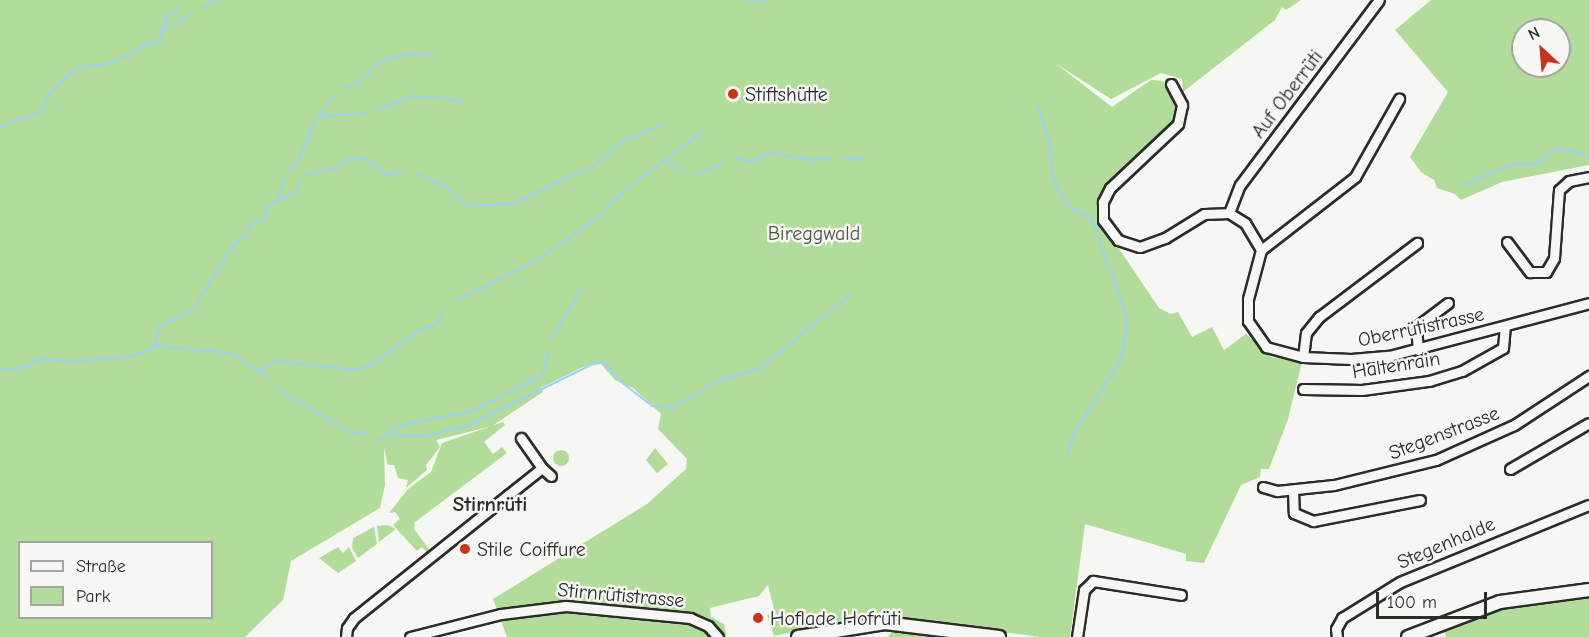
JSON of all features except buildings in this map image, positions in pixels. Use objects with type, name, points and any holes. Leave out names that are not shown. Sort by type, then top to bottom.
[{"type":"street","name":"Auf Oberrüti","points":[[1229,213],[1240,185],[1379,0]]},
{"type":"street","points":[[1171,84],[1182,105],[1178,124],[1110,188],[1101,212],[1106,228],[1118,240],[1140,247],[1165,238],[1204,214],[1229,213],[1253,231],[1261,250],[1354,177],[1399,99]]},
{"type":"street","points":[[1507,242],[1530,272],[1546,272],[1554,258],[1559,190],[1569,181],[1589,177]]},
{"type":"street","points":[[1303,357],[1306,333],[1319,317],[1417,243]]},
{"type":"street","name":"Oberrütistrasse","points":[[1261,250],[1247,309],[1252,331],[1266,347],[1303,357],[1351,360],[1418,350],[1589,303]]},
{"type":"street","points":[[1418,350],[1416,327],[1448,303]]},
{"type":"street","name":"Haltenrain","points":[[1303,389],[1362,390],[1429,381],[1462,372],[1503,348],[1505,327]]},
{"type":"street","name":"Stegenstrasse","points":[[1263,487],[1293,490],[1365,480],[1442,458],[1515,425],[1589,376]]},
{"type":"street","points":[[1510,469],[1589,423]]},
{"type":"street","points":[[521,438],[542,468],[551,476]]},
{"type":"street","points":[[346,637],[346,628],[354,618],[542,468]]},
{"type":"street","points":[[1293,490],[1294,513],[1313,521],[1420,500]]},
{"type":"street","name":"Stegenhalde","points":[[1337,637],[1342,618],[1400,582],[1589,505]]},
{"type":"street","points":[[1077,637],[1084,590],[1090,582],[1181,595]]},
{"type":"street","points":[[1408,637],[1500,602],[1589,590]]},
{"type":"street","name":"Stirnrütistrasse","points":[[410,637],[501,614],[566,606],[690,618],[708,626],[718,637]]},
{"type":"street","points":[[798,637],[885,623],[999,637]]},
{"type":"green space","name":"Bireggwald","points":[[0,0],[1301,0],[1286,10],[1282,7],[1275,20],[1183,92],[1182,79],[1161,73],[1111,99],[1055,63],[1112,107],[1151,80],[1163,81],[1173,94],[1178,110],[1174,122],[1104,186],[1098,204],[1099,219],[1159,308],[1171,314],[1178,312],[1192,337],[1212,327],[1224,350],[1246,334],[1271,357],[1302,362],[1288,419],[1269,469],[1261,469],[1260,477],[1241,485],[1204,563],[1186,561],[1186,554],[1085,524],[1070,637],[1040,637],[890,617],[841,622],[774,636],[767,615],[775,613],[768,585],[759,596],[710,608],[711,617],[724,624],[727,637],[697,616],[604,606],[603,614],[687,623],[712,637],[507,637],[493,599],[647,504],[686,469],[687,459],[658,429],[661,414],[633,388],[615,380],[601,364],[583,367],[541,388],[543,392],[492,426],[436,440],[440,447],[426,465],[427,470],[406,488],[408,480],[398,478],[394,465],[388,465],[384,448],[385,485],[380,508],[291,561],[283,600],[245,637],[0,637]]},
{"type":"green space","points":[[1431,0],[1589,0],[1589,165],[1502,182],[1461,200],[1455,194],[1437,188],[1434,180],[1421,172],[1410,157],[1448,92],[1395,30]]},
{"type":"green space","points":[[503,422],[505,425],[484,442],[493,454],[502,447],[507,453],[415,522],[414,529],[431,552],[428,554],[422,547],[417,551],[393,525],[400,519],[395,512],[389,513],[408,489],[431,472],[442,443]]},
{"type":"green space","points":[[655,448],[668,464],[657,473],[646,460]]},
{"type":"green space","points":[[558,450],[564,450],[569,458],[567,464],[558,466],[553,461],[553,455]]},
{"type":"green space","points":[[387,525],[396,529],[379,542],[377,526]]},
{"type":"green space","points":[[374,527],[377,544],[358,558],[352,548],[353,538]]},
{"type":"green space","points":[[338,547],[343,553],[349,547],[356,561],[338,573],[319,558]]},
{"type":"green space","points":[[1589,597],[1589,637],[1446,637],[1444,630],[1500,608]]},
{"type":"green space","points":[[893,630],[968,637],[888,637]]},
{"type":"waterway","points":[[202,8],[217,0]]},
{"type":"waterway","points":[[743,0],[767,0]]},
{"type":"waterway","points":[[160,33],[167,17],[180,8]]},
{"type":"waterway","points":[[0,127],[41,112],[47,97],[74,69],[112,63],[147,44],[161,43],[160,33],[190,15]]},
{"type":"waterway","points":[[344,87],[356,85],[381,61],[410,54],[434,54]]},
{"type":"waterway","points":[[289,171],[299,159],[313,124],[334,96]]},
{"type":"waterway","points":[[376,110],[411,96],[460,100],[464,105]]},
{"type":"waterway","points":[[1038,107],[1049,139],[1053,180],[1070,208],[1090,217],[1097,231]]},
{"type":"waterway","points":[[322,116],[368,114]]},
{"type":"waterway","points":[[417,174],[448,188],[467,206],[513,204],[597,164],[621,142],[664,124]]},
{"type":"waterway","points":[[456,301],[539,259],[600,216],[611,202],[702,132]]},
{"type":"waterway","points":[[1462,186],[1513,164],[1536,164],[1558,148],[1589,155]]},
{"type":"waterway","points":[[735,159],[753,161],[770,153],[811,160],[830,158]]},
{"type":"waterway","points":[[306,175],[338,167],[349,158],[366,158],[386,175],[405,171]]},
{"type":"waterway","points":[[843,158],[865,159]]},
{"type":"waterway","points":[[668,162],[683,171]]},
{"type":"waterway","points":[[696,175],[723,163]]},
{"type":"waterway","points":[[277,201],[285,179]]},
{"type":"waterway","points":[[0,370],[29,367],[32,362],[42,359],[71,362],[136,356],[156,346],[158,327],[193,310],[234,244],[246,237],[250,226],[266,218],[267,207],[297,191],[300,181]]},
{"type":"waterway","points":[[1068,455],[1073,435],[1121,359],[1128,320],[1098,237]]},
{"type":"waterway","points":[[550,341],[582,288]]},
{"type":"waterway","points":[[375,442],[389,435],[424,436],[467,426],[597,362],[604,362],[620,381],[652,406],[672,408],[720,380],[759,369],[851,295]]},
{"type":"waterway","points":[[260,370],[278,361],[355,370],[372,365],[419,330],[436,325],[443,311]]},
{"type":"waterway","points":[[157,346],[231,353],[268,378]]},
{"type":"waterway","points":[[389,435],[391,430],[408,423],[471,412],[543,375],[548,352]]},
{"type":"waterway","points":[[276,388],[351,433],[368,432]]},
{"type":"place","name":"Stiftshütte","points":[[733,94]]},
{"type":"place","name":"Stile Coiffure","points":[[465,549]]},
{"type":"place","name":"Hoflade Hofrüti","points":[[758,618]]},
{"type":"district","name":"Stirnrüti","points":[[490,504]]}]
